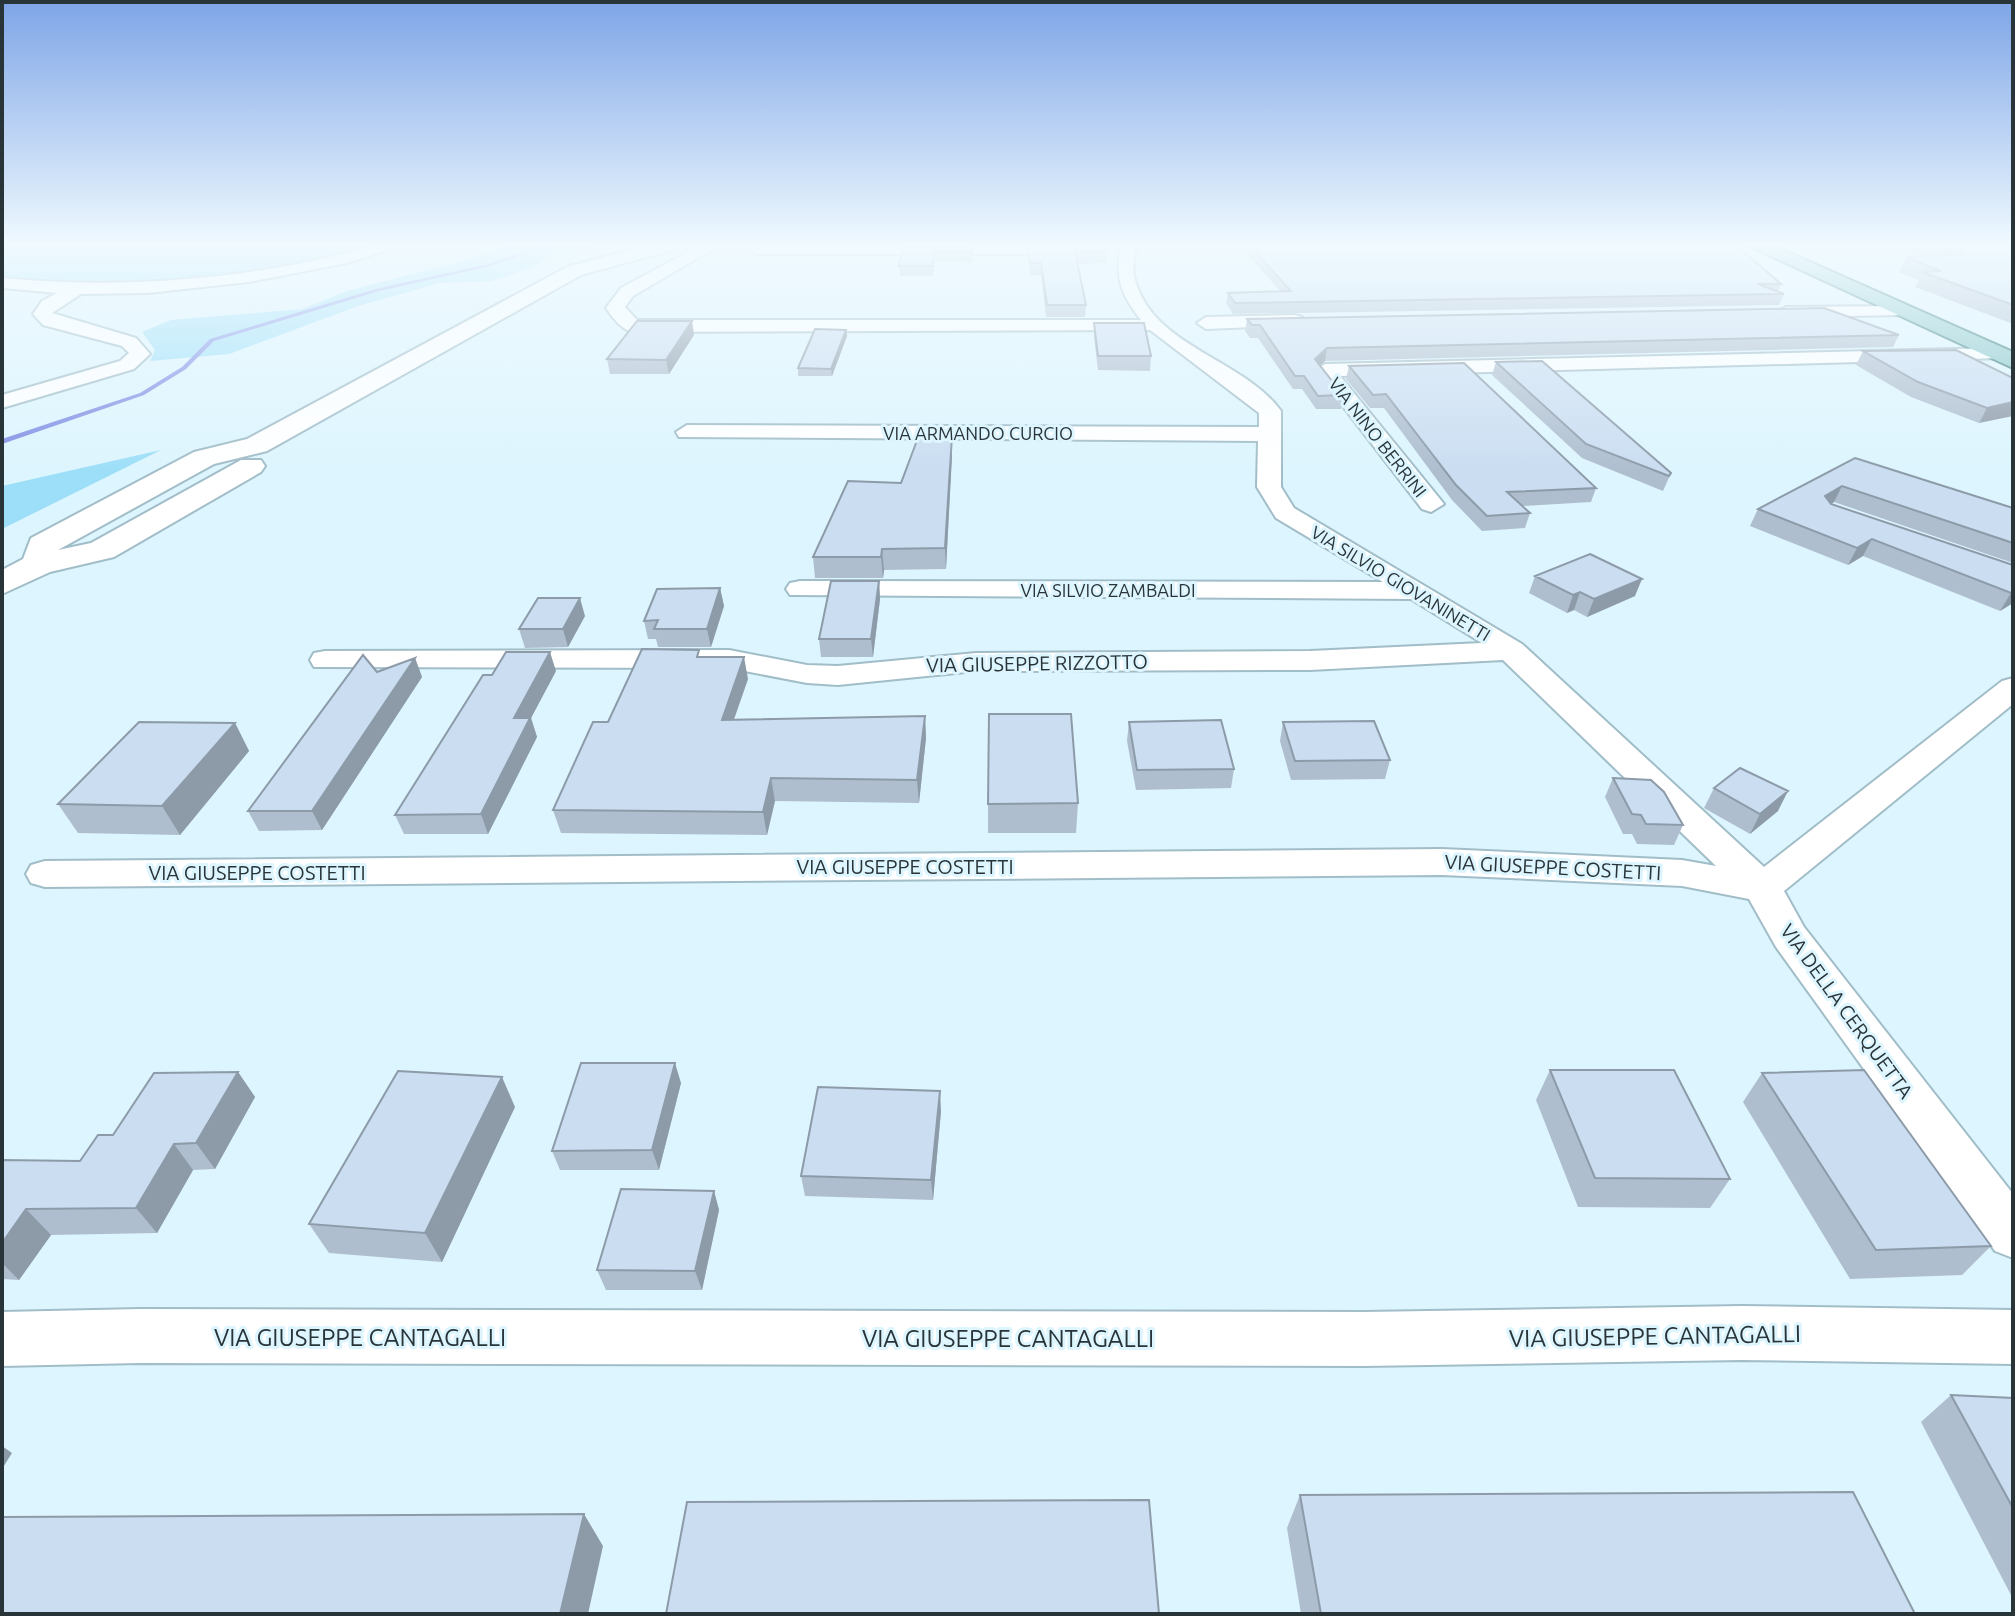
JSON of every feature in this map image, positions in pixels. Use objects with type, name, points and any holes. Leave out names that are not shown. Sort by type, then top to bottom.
[{"type":"main road","points":[[1924,321],[2005,357]]},
{"type":"street","points":[[2,402],[127,365],[140,354],[129,342],[52,321]]},
{"type":"street","points":[[47,551],[108,546],[254,456],[490,321]]},
{"type":"street","points":[[628,321],[632,326],[1157,326]]},
{"type":"street","name":"VIA SILVIO GIOVANINETTI","points":[[1153,321],[1195,358],[1264,404],[1273,418],[1269,487],[1285,513],[1511,650],[1550,681],[1763,888]]},
{"type":"street","points":[[1206,323],[1293,321]]},
{"type":"street","name":"VIA NINO BERRINI","points":[[1431,504],[1325,370],[2005,357]]},
{"type":"street","points":[[1468,367],[1491,389]]},
{"type":"street","points":[[2,412],[48,396],[71,383]]},
{"type":"street","name":"VIA ARMANDO CURCIO","points":[[687,432],[1270,434]]},
{"type":"street","points":[[2,584],[47,551],[199,461],[254,456]]},
{"type":"street","name":"VIA SILVIO ZAMBALDI","points":[[800,589],[1416,591]]},
{"type":"street","name":"VIA GIUSEPPE RIZZOTTO","points":[[325,660],[729,659],[757,661],[803,674],[843,675],[953,663],[1381,659],[1511,650]]},
{"type":"street","points":[[1763,888],[2013,688]]},
{"type":"street","name":"VIA GIUSEPPE COSTETTI","points":[[45,874],[1442,862],[1682,873],[1763,888]]},
{"type":"street","name":"VIA DELLA CERQUETTA","points":[[1763,888],[1790,937],[2013,1234]]},
{"type":"street","name":"VIA GIUSEPPE CANTAGALLI","points":[[2,1339],[140,1336],[1363,1339],[1742,1333],[2013,1337]]},
{"type":"shaded area","points":[[168,321],[317,321],[229,354],[150,361],[155,350],[142,332]]},
{"type":"shaded area","points":[[161,450],[2,529],[2,486]]},
{"type":"building","points":[[637,321],[692,321],[666,360],[607,359]]},
{"type":"building","points":[[1249,321],[1861,321],[1899,335],[1327,348],[1315,359],[1343,395],[1318,396],[1304,376],[1295,376],[1260,325],[1252,325]]},
{"type":"building","points":[[1094,323],[1144,323],[1151,356],[1098,356]]},
{"type":"building","points":[[815,329],[846,330],[831,369],[798,368]]},
{"type":"building","points":[[1956,350],[2013,378],[2013,402],[1987,408],[1918,382],[1863,351]]},
{"type":"building","points":[[1542,361],[1671,473],[1669,476],[1586,444],[1496,362]]},
{"type":"building","points":[[1464,363],[1596,488],[1507,492],[1530,513],[1487,516],[1456,485],[1386,394],[1373,395],[1349,366]]},
{"type":"building","points":[[919,435],[952,436],[945,548],[882,549],[881,557],[813,557],[848,481],[901,483]]},
{"type":"building","points":[[1855,458],[2013,508],[2013,543],[1842,486],[1825,496],[1831,504],[2013,565],[2013,592],[1872,539],[1857,548],[1758,509]]},
{"type":"building","points":[[1590,554],[1642,579],[1594,599],[1580,592],[1573,595],[1535,576]]},
{"type":"building","points":[[831,581],[879,581],[871,639],[819,639]]},
{"type":"building","points":[[720,588],[707,629],[654,629],[658,620],[644,621],[657,589]]},
{"type":"building","points":[[538,598],[580,598],[563,629],[519,629]]},
{"type":"building","points":[[642,649],[699,650],[697,657],[744,657],[722,720],[925,716],[917,780],[771,778],[763,812],[553,810],[593,722],[608,722]]},
{"type":"building","points":[[506,652],[550,652],[514,718],[530,718],[481,814],[395,815],[483,675],[492,675]]},
{"type":"building","points":[[363,655],[377,672],[415,658],[312,811],[248,811]]},
{"type":"building","points":[[989,714],[1071,714],[1078,803],[988,804]]},
{"type":"building","points":[[1221,720],[1234,769],[1137,770],[1129,722]]},
{"type":"building","points":[[1374,721],[1390,760],[1295,761],[1283,722]]},
{"type":"building","points":[[139,722],[235,723],[162,806],[58,804]]},
{"type":"building","points":[[1740,768],[1788,791],[1760,814],[1714,788]]},
{"type":"building","points":[[1613,778],[1651,780],[1664,792],[1683,825],[1646,824],[1641,815],[1632,814]]},
{"type":"building","points":[[581,1063],[675,1063],[652,1150],[552,1151]]},
{"type":"building","points":[[1550,1070],[1674,1070],[1730,1179],[1595,1178]]},
{"type":"building","points":[[1864,1070],[1991,1246],[1876,1250],[1762,1073]]},
{"type":"building","points":[[398,1071],[502,1077],[425,1233],[309,1224]]},
{"type":"building","points":[[238,1072],[196,1143],[174,1144],[136,1208],[26,1209],[2,1243],[2,1160],[80,1161],[98,1135],[113,1135],[154,1073]]},
{"type":"building","points":[[818,1087],[940,1091],[931,1180],[801,1176]]},
{"type":"building","points":[[621,1189],[714,1191],[695,1271],[597,1270]]},
{"type":"building","points":[[1951,1395],[2013,1398],[2013,1508]]},
{"type":"building","points":[[1853,1492],[1915,1614],[1321,1614],[1300,1495]]},
{"type":"building","points":[[1149,1500],[1159,1614],[666,1614],[687,1502]]},
{"type":"building","points":[[584,1514],[560,1614],[2,1614],[2,1517]]},
{"type":"waterway","points":[[2,442],[142,394],[184,368],[212,340],[274,321]]}]
